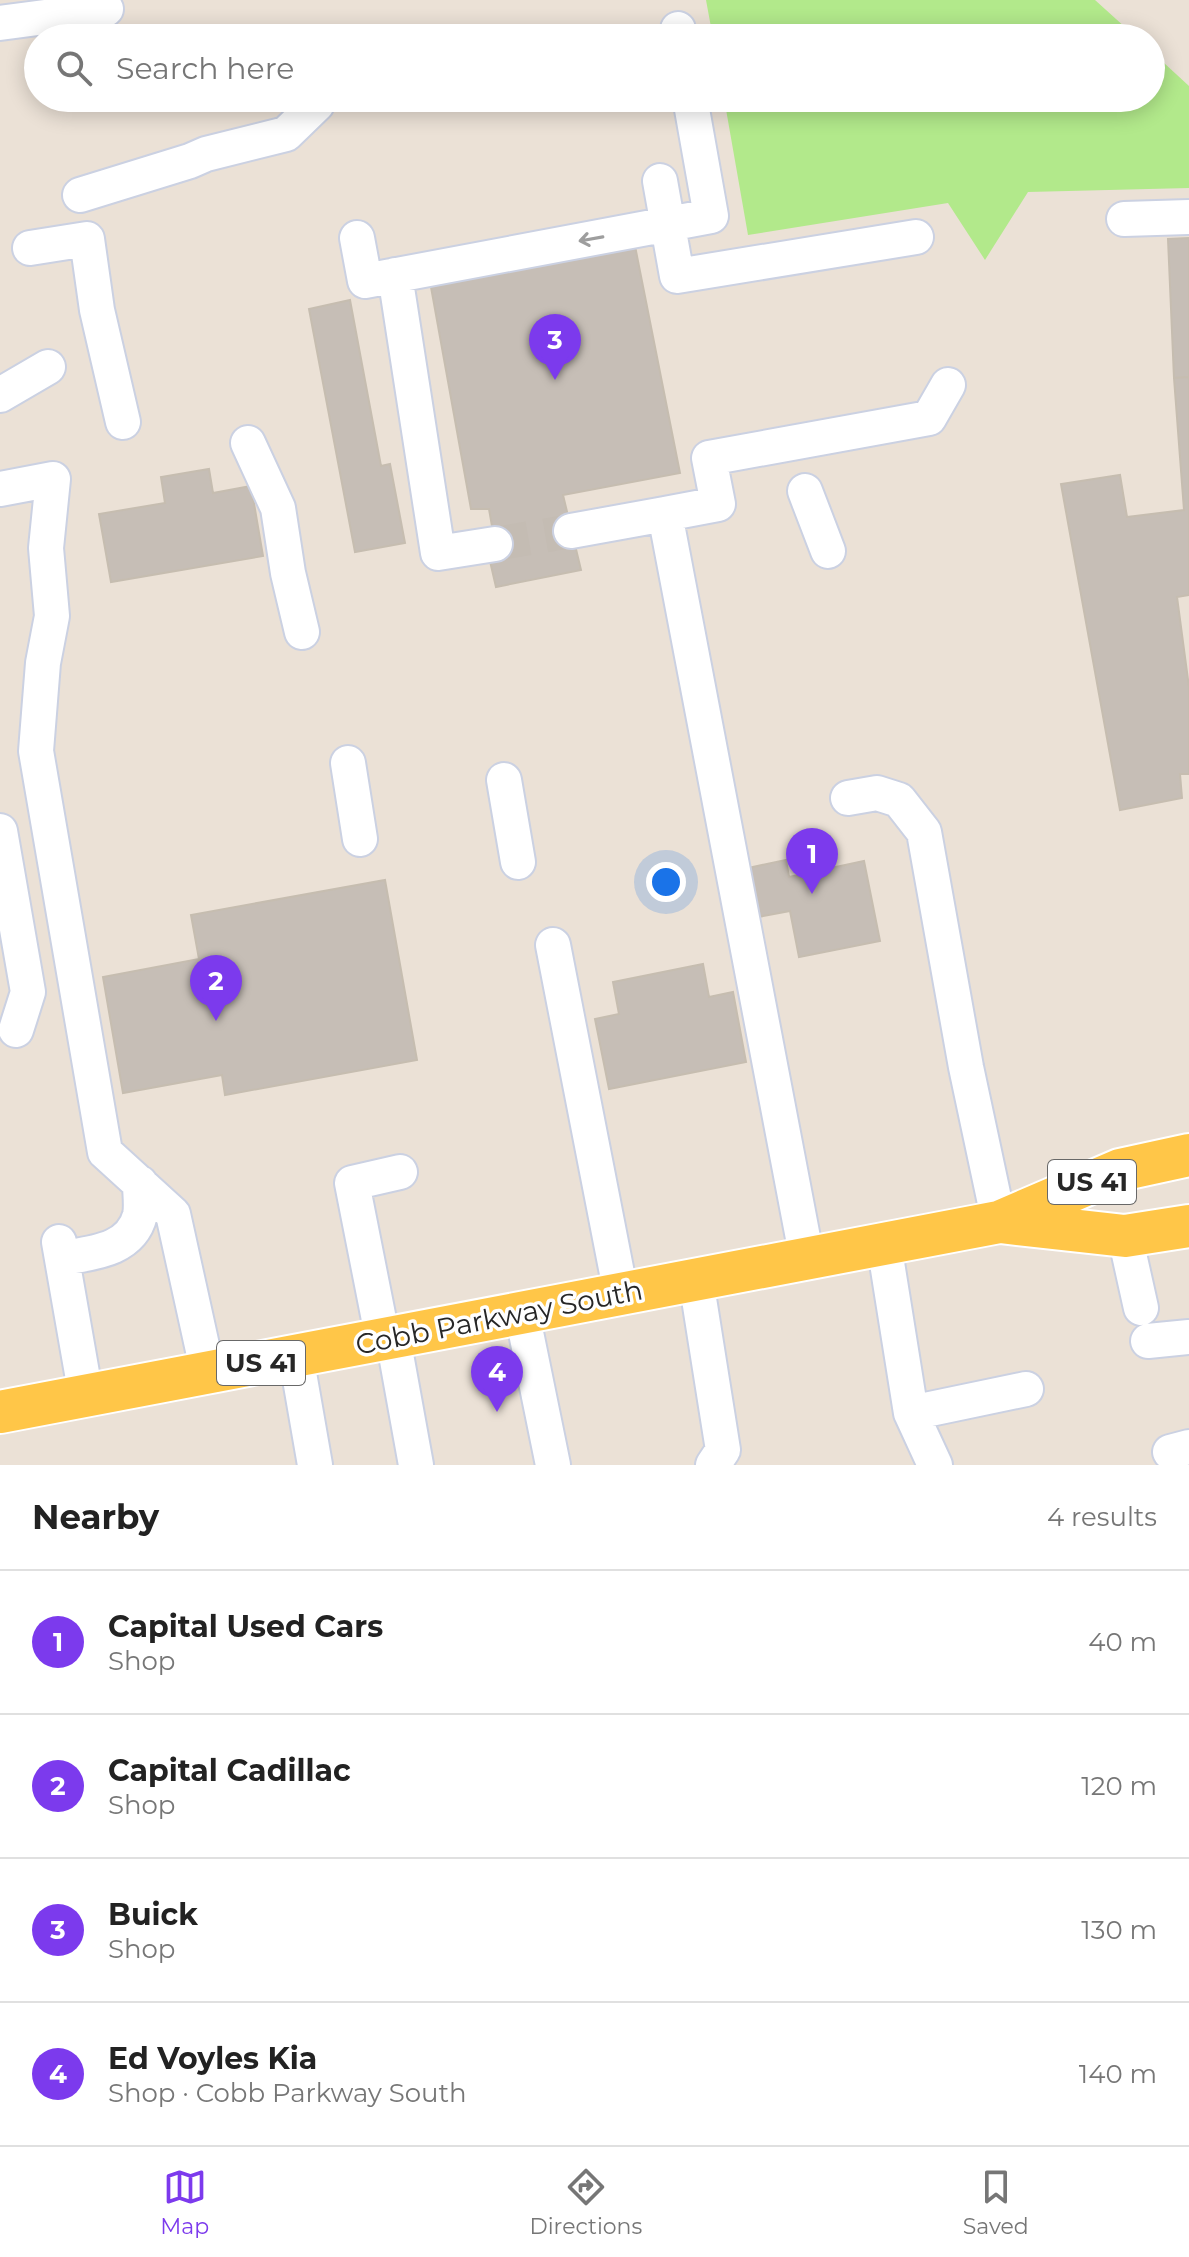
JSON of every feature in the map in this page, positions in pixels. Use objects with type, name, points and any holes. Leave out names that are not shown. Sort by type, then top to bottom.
[{"type":"main road","name":"Cobb Parkway South","points":[[0,1412],[999,1222],[1120,1170],[1189,1155]]},
{"type":"main road","name":"Cobb Parkway South","points":[[999,1222],[1125,1236],[1189,1226]]},
{"type":"lane","points":[[0,23],[106,9]]},
{"type":"lane","points":[[80,195],[206,154],[286,134],[309,112]]},
{"type":"lane","points":[[357,238],[365,281],[711,216],[692,112]]},
{"type":"lane","points":[[660,181],[677,276],[916,237]]},
{"type":"lane","points":[[1124,219],[1189,217]]},
{"type":"lane","points":[[30,248],[87,239],[97,310],[123,422]]},
{"type":"lane","points":[[395,275],[438,553],[495,544]]},
{"type":"lane","points":[[0,395],[48,367]]},
{"type":"lane","points":[[571,531],[718,504],[709,458],[929,418],[948,385]]},
{"type":"lane","points":[[248,443],[278,508],[288,573],[302,632]]},
{"type":"lane","points":[[0,489],[53,479],[46,548],[52,616],[43,663],[36,751],[105,1152],[173,1214],[208,1373]]},
{"type":"lane","points":[[805,491],[828,551]]},
{"type":"lane","points":[[665,514],[807,1259]]},
{"type":"lane","points":[[348,763],[360,839]]},
{"type":"lane","points":[[504,780],[518,862]]},
{"type":"lane","points":[[848,798],[877,793],[899,800],[924,832],[966,1067],[999,1222]]},
{"type":"lane","points":[[0,831],[28,992],[16,1030]]},
{"type":"lane","points":[[553,945],[621,1294]]},
{"type":"lane","points":[[400,1172],[352,1183],[416,1465]]},
{"type":"lane","points":[[86,1396],[60,1250],[106,1250],[127,1239],[140,1215],[140,1183]]},
{"type":"lane","points":[[1125,1236],[1144,1325],[1189,1337]]},
{"type":"lane","points":[[884,1244],[911,1413],[935,1465]]},
{"type":"lane","points":[[696,1280],[723,1450],[713,1465]]},
{"type":"lane","points":[[522,1313],[553,1465]]},
{"type":"lane","points":[[296,1356],[315,1465]]},
{"type":"lane","points":[[911,1413],[1026,1389]]},
{"type":"green space","points":[[706,0],[1095,0],[1122,24],[710,24]]},
{"type":"green space","points":[[1165,64],[1189,86],[1189,188],[1028,192],[985,260],[948,203],[748,235],[726,112],[1165,112]]},
{"type":"building","points":[[1189,238],[1189,377],[1174,378],[1168,239]]},
{"type":"building","points":[[635,246],[680,473],[563,495],[581,570],[496,587],[490,561],[498,560],[489,509],[471,509],[431,287],[537,267],[532,253]]},
{"type":"building","points":[[350,300],[381,466],[390,464],[405,543],[355,552],[309,309]]},
{"type":"building","points":[[1189,377],[1189,595],[1177,597],[1189,687],[1189,774],[1180,774],[1182,798],[1120,810],[1061,484],[1120,475],[1127,517],[1184,510],[1174,378]]},
{"type":"building","points":[[209,469],[213,493],[251,486],[263,556],[111,582],[99,514],[165,503],[161,477]]},
{"type":"building","points":[[786,860],[789,877],[864,861],[880,941],[799,957],[790,911],[758,917],[748,868]]},
{"type":"building","points":[[385,880],[417,1060],[225,1095],[222,1075],[123,1093],[103,977],[199,959],[191,915]]},
{"type":"building","points":[[703,964],[709,997],[733,992],[746,1062],[609,1089],[595,1019],[619,1014],[613,982]]},
{"type":"tunnel","points":[[495,544],[571,531]]},
{"type":"place","name":"Buick","points":[[555,380]]},
{"type":"place","name":"Capital Used Cars","points":[[812,894]]},
{"type":"place","name":"Capital Cadillac","points":[[216,1021]]},
{"type":"place","name":"Ed Voyles Kia","points":[[497,1412]]}]
